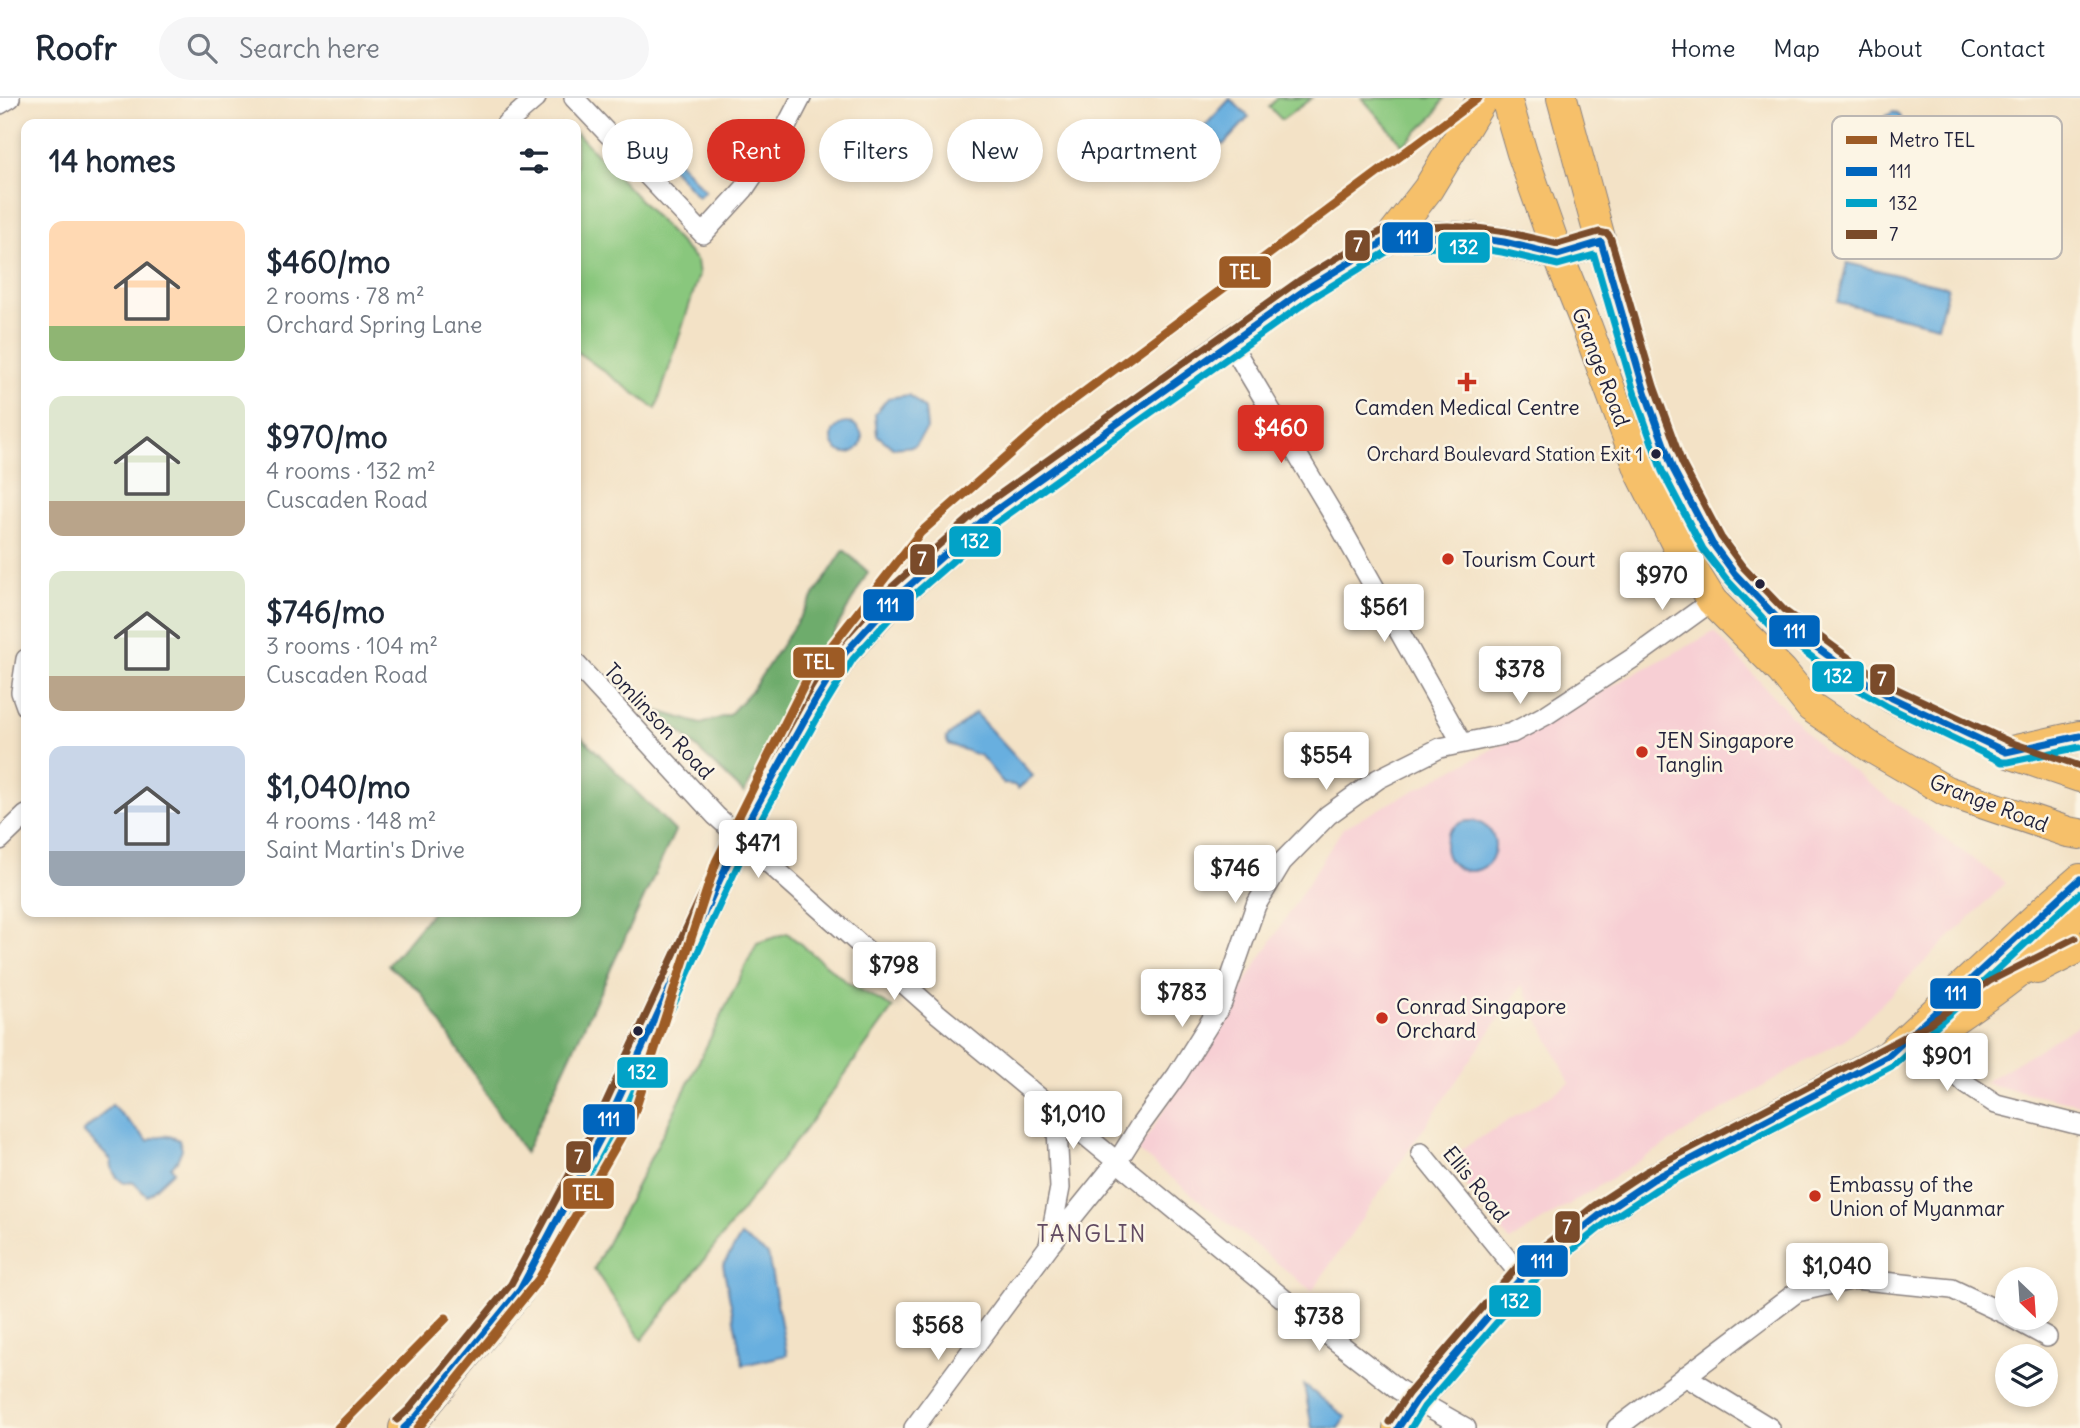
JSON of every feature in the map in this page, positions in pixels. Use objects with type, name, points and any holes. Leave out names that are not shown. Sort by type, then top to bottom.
[{"type":"main road","points":[[404,1428],[417,1416],[520,1290],[601,1137],[739,838],[845,653],[894,600],[989,515],[1306,289],[1390,238],[1428,189],[1483,98]]},
{"type":"main road","name":"Grange Road","points":[[1506,98],[1522,153],[1558,255],[1641,473],[1676,543],[1712,601],[1782,671],[1811,707],[1872,748],[1946,791],[2080,834]]},
{"type":"main road","name":"Grange Road","points":[[1562,98],[1644,389],[1672,467],[1712,543],[1735,574],[1777,618],[1850,672],[1892,698],[2006,752],[2080,777]]},
{"type":"main road","points":[[1390,238],[1476,237],[1558,255],[1601,242]]},
{"type":"main road","points":[[2006,752],[2080,736]]},
{"type":"main road","points":[[1888,1056],[2080,879]]},
{"type":"main road","points":[[1398,1428],[1416,1401],[1522,1277],[1601,1214],[1652,1180],[1934,1033],[1995,990],[2061,934],[2080,903]]},
{"type":"main road","points":[[1995,990],[2080,947]]},
{"type":"street","points":[[0,104],[10,98]]},
{"type":"street","points":[[512,119],[536,98]]},
{"type":"street","points":[[574,98],[703,234],[744,189],[786,127],[801,98]]},
{"type":"street","points":[[1230,342],[1336,520],[1462,743]]},
{"type":"street","points":[[914,1428],[1049,1246],[1117,1162],[1177,1075],[1222,1003],[1256,905],[1282,862],[1328,815],[1378,779],[1440,748],[1512,733],[1546,715],[1636,656],[1712,601]]},
{"type":"street","name":"Tomlinson Road","points":[[581,669],[739,838],[938,1014],[1314,1324],[1399,1390],[1466,1428]]},
{"type":"street","points":[[0,840],[21,820]]},
{"type":"street","points":[[1934,1033],[1944,1062],[1966,1084],[1996,1104],[2080,1125]]},
{"type":"street","points":[[1049,1246],[1060,1188],[1056,1110]]},
{"type":"street","name":"Ellis Road","points":[[1421,1153],[1522,1277]]},
{"type":"street","points":[[1617,1428],[1797,1292],[1854,1279],[1952,1289],[1995,1309]]},
{"type":"street","points":[[2035,1330],[2048,1337]]},
{"type":"street","points":[[1685,1376],[1770,1428]]},
{"type":"shaded area","points":[[1714,632],[1824,751],[2006,883],[1845,1039],[1707,1119],[1510,1241],[1445,1159],[1570,1083],[1522,985],[1312,1291],[1138,1151],[1343,828]]},
{"type":"shaded area","points":[[2080,1024],[2080,1104],[1983,1083]]},
{"type":"green space","points":[[1277,98],[1312,98],[1282,120],[1269,107]]},
{"type":"green space","points":[[1362,98],[1444,98],[1435,115],[1403,145]]},
{"type":"green space","points":[[581,137],[602,160],[602,182],[623,182],[697,261],[699,275],[656,409],[581,355]]},
{"type":"green space","points":[[844,550],[868,572],[744,793],[658,711],[701,724],[729,715],[752,690]]},
{"type":"green space","points":[[581,736],[675,831],[525,1153],[420,991],[388,965],[428,917],[581,917]]},
{"type":"green space","points":[[787,933],[848,983],[893,1008],[806,1128],[642,1340],[594,1269],[757,943]]},
{"type":"water","points":[[1230,99],[1249,117],[1223,145],[1221,119],[1211,119]]},
{"type":"water","points":[[693,178],[705,191],[698,197],[685,182],[693,182]]},
{"type":"water","points":[[1847,263],[1948,287],[1938,326],[1838,302]]},
{"type":"water","points":[[909,395],[925,409],[927,429],[914,446],[893,448],[877,435],[875,414],[888,398]]},
{"type":"water","points":[[847,423],[858,427],[862,438],[858,449],[847,453],[836,449],[832,438],[836,427]]},
{"type":"water","points":[[975,713],[1033,776],[1018,789],[1014,785],[1004,784],[981,756],[948,744],[946,738]]},
{"type":"water","points":[[1470,821],[1488,828],[1495,846],[1488,864],[1470,871],[1452,864],[1445,846],[1452,828]]},
{"type":"water","points":[[112,1105],[148,1141],[163,1136],[179,1140],[182,1149],[171,1167],[174,1171],[147,1196],[133,1182],[124,1183],[118,1179],[111,1160],[83,1132]]},
{"type":"water","points":[[741,1236],[768,1255],[787,1355],[743,1365],[723,1265]]},
{"type":"water","points":[[1304,1385],[1346,1417],[1338,1428],[1312,1428]]},
{"type":"metro line","name":"TEL","points":[[418,1428],[539,1279],[633,1116],[716,862],[809,675],[920,533],[1056,413],[1478,98]]},
{"type":"metro line","name":"TEL","points":[[338,1428],[446,1318]]},
{"type":"transit line","name":"7","points":[[397,1420],[409,1409],[511,1284],[592,1132],[730,833],[836,647],[886,592],[983,506],[1300,280],[1385,229],[1448,226],[1477,228],[1558,244],[1599,232],[1608,234],[1654,386],[1682,463],[1721,537],[1743,567],[1784,610],[1856,663],[1897,689],[2010,742],[2080,766]]},
{"type":"transit line","name":"111","points":[[404,1428],[417,1416],[520,1290],[601,1137],[739,838],[815,701],[845,653],[893,600],[989,515],[1306,289],[1390,238],[1476,238],[1558,255],[1601,242],[1644,389],[1672,467],[1712,543],[1735,574],[1777,618],[1850,672],[1892,698],[2006,752],[2080,736]]},
{"type":"transit line","name":"132","points":[[419,1428],[529,1295],[611,1141],[748,843],[853,659],[900,607],[996,523],[1312,298],[1393,248],[1475,248],[1558,265],[1594,255],[1634,392],[1662,471],[1703,549],[1727,580],[1770,626],[1844,681],[1888,707],[2002,762],[2080,747]]},
{"type":"transit line","name":"111","points":[[1398,1428],[1416,1401],[1522,1277],[1601,1214],[1652,1180],[1888,1056],[2080,879]]},
{"type":"transit line","name":"132","points":[[1411,1428],[1424,1407],[1529,1285],[1607,1222],[1657,1189],[1894,1065],[2080,893]]},
{"type":"transit line","name":"7","points":[[1389,1422],[1408,1394],[1515,1269],[1595,1205],[1647,1171],[1929,1024],[1990,981],[2075,938]]},
{"type":"place","name":"Camden Medical Centre","points":[[1467,382]]},
{"type":"place","name":"Orchard Boulevard Station Exit 1","points":[[1656,454]]},
{"type":"place","name":"Tourism Court","points":[[1448,559]]},
{"type":"place","name":"JEN Singapore Tanglin","points":[[1642,752]]},
{"type":"place","name":"Conrad Singapore Orchard","points":[[1382,1018]]},
{"type":"place","name":"Embassy of the Union of Myanmar","points":[[1815,1196]]},
{"type":"district","name":"TANGLIN","points":[[1092,1233]]}]
